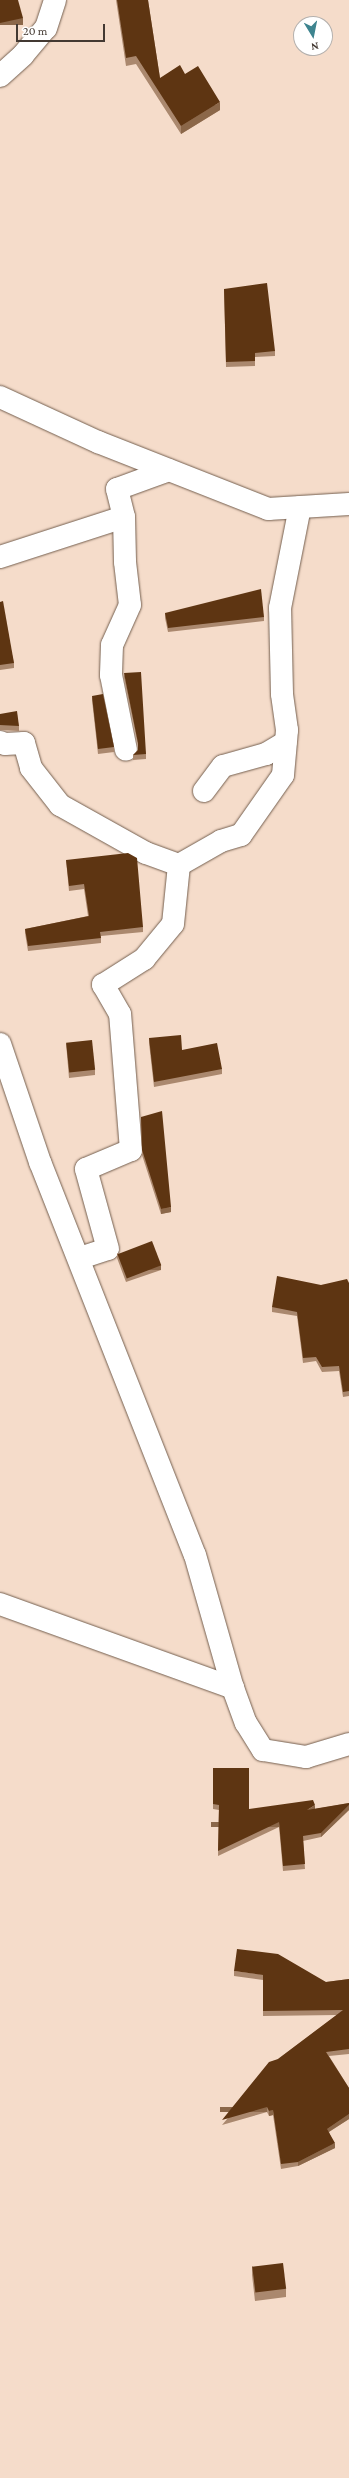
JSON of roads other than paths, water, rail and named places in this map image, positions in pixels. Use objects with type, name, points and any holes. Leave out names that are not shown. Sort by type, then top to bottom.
[{"type":"street","points":[[0,76],[23,55],[46,28],[55,0]]},
{"type":"street","points":[[0,397],[98,442],[268,509],[349,504]]},
{"type":"street","points":[[126,750],[111,675],[112,645],[130,605],[125,562],[124,517],[116,489],[169,470]]},
{"type":"street","points":[[0,742],[5,744],[24,743],[32,768],[60,805],[146,853],[179,865],[222,841],[241,835],[283,775],[286,742],[280,608],[300,507]]},
{"type":"street","points":[[0,557],[124,517]]},
{"type":"street","points":[[204,791],[223,766],[266,754],[286,742]]},
{"type":"street","points":[[80,1258],[108,1248],[86,1169],[131,1150],[120,1014],[103,985],[144,960],[173,924],[179,865]]},
{"type":"street","points":[[0,1044],[40,1162],[80,1258],[195,1555],[233,1688],[246,1723],[263,1750],[306,1757],[349,1744]]},
{"type":"street","points":[[0,1604],[233,1688]]}]
